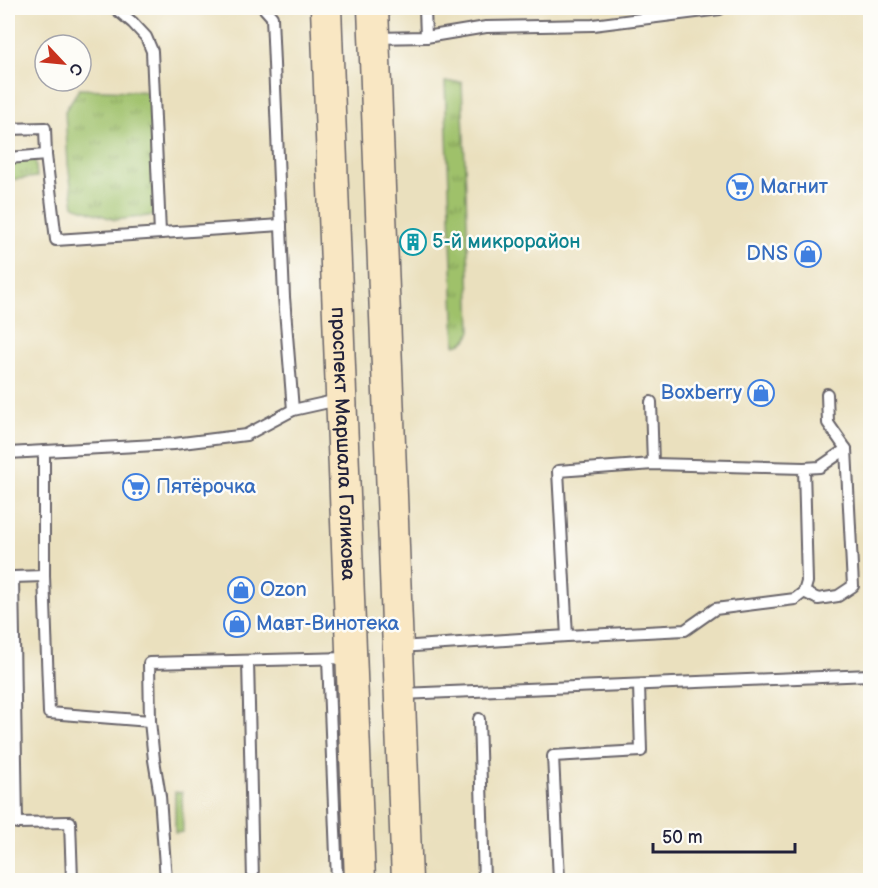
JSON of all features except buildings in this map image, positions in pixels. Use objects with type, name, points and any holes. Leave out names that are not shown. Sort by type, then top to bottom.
[{"type":"main road","name":"проспект Маршала Голикова","points":[[326,8],[341,399],[340,658],[360,880]]},
{"type":"main road","points":[[373,8],[408,880]]},
{"type":"lane","points":[[115,8],[146,37],[152,51],[160,233]]},
{"type":"lane","points":[[264,8],[272,17],[284,304],[294,410]]},
{"type":"lane","points":[[425,8],[426,37]]},
{"type":"lane","points":[[375,38],[426,37],[486,27],[593,25],[719,8]]},
{"type":"lane","points":[[8,129],[45,128],[56,240],[281,225]]},
{"type":"lane","points":[[8,158],[46,155]]},
{"type":"lane","points":[[804,592],[818,599],[838,596],[853,586],[846,449],[828,423],[827,394]]},
{"type":"lane","points":[[8,453],[174,444],[246,435],[294,410],[341,399]]},
{"type":"lane","points":[[651,402],[653,464]]},
{"type":"lane","points":[[567,636],[558,471],[653,464],[820,467],[846,449]]},
{"type":"lane","points":[[44,451],[44,576],[49,713],[150,721]]},
{"type":"lane","points":[[398,647],[482,640],[685,630],[715,609],[795,599],[804,592],[807,582],[804,468]]},
{"type":"lane","points":[[44,576],[10,578],[17,823],[70,822],[72,880]]},
{"type":"lane","points":[[166,880],[160,796],[150,721],[149,663],[340,658],[337,880]]},
{"type":"lane","points":[[248,661],[253,880]]},
{"type":"lane","points":[[400,694],[870,675]]},
{"type":"lane","points":[[559,880],[553,756],[641,751],[639,686]]},
{"type":"lane","points":[[479,719],[484,880]]},
{"type":"green space","points":[[445,82],[462,82],[471,330],[466,340],[455,345]]},
{"type":"green space","points":[[93,90],[157,92],[157,215],[115,220],[74,206],[68,164],[65,111],[76,93],[93,93]]},
{"type":"green space","points":[[35,157],[37,177],[8,180],[8,159]]},
{"type":"green space","points":[[175,792],[182,792],[183,832],[175,833]]},
{"type":"place","name":"Магнит","points":[[740,187]]},
{"type":"place","name":"5-й микрорайон","points":[[413,242]]},
{"type":"place","name":"DNS","points":[[808,254]]},
{"type":"place","name":"Boxberry","points":[[761,393]]},
{"type":"place","name":"Пятёрочка","points":[[136,487]]},
{"type":"place","name":"Ozon","points":[[241,590]]},
{"type":"place","name":"Мавт-Винотека","points":[[237,624]]}]
